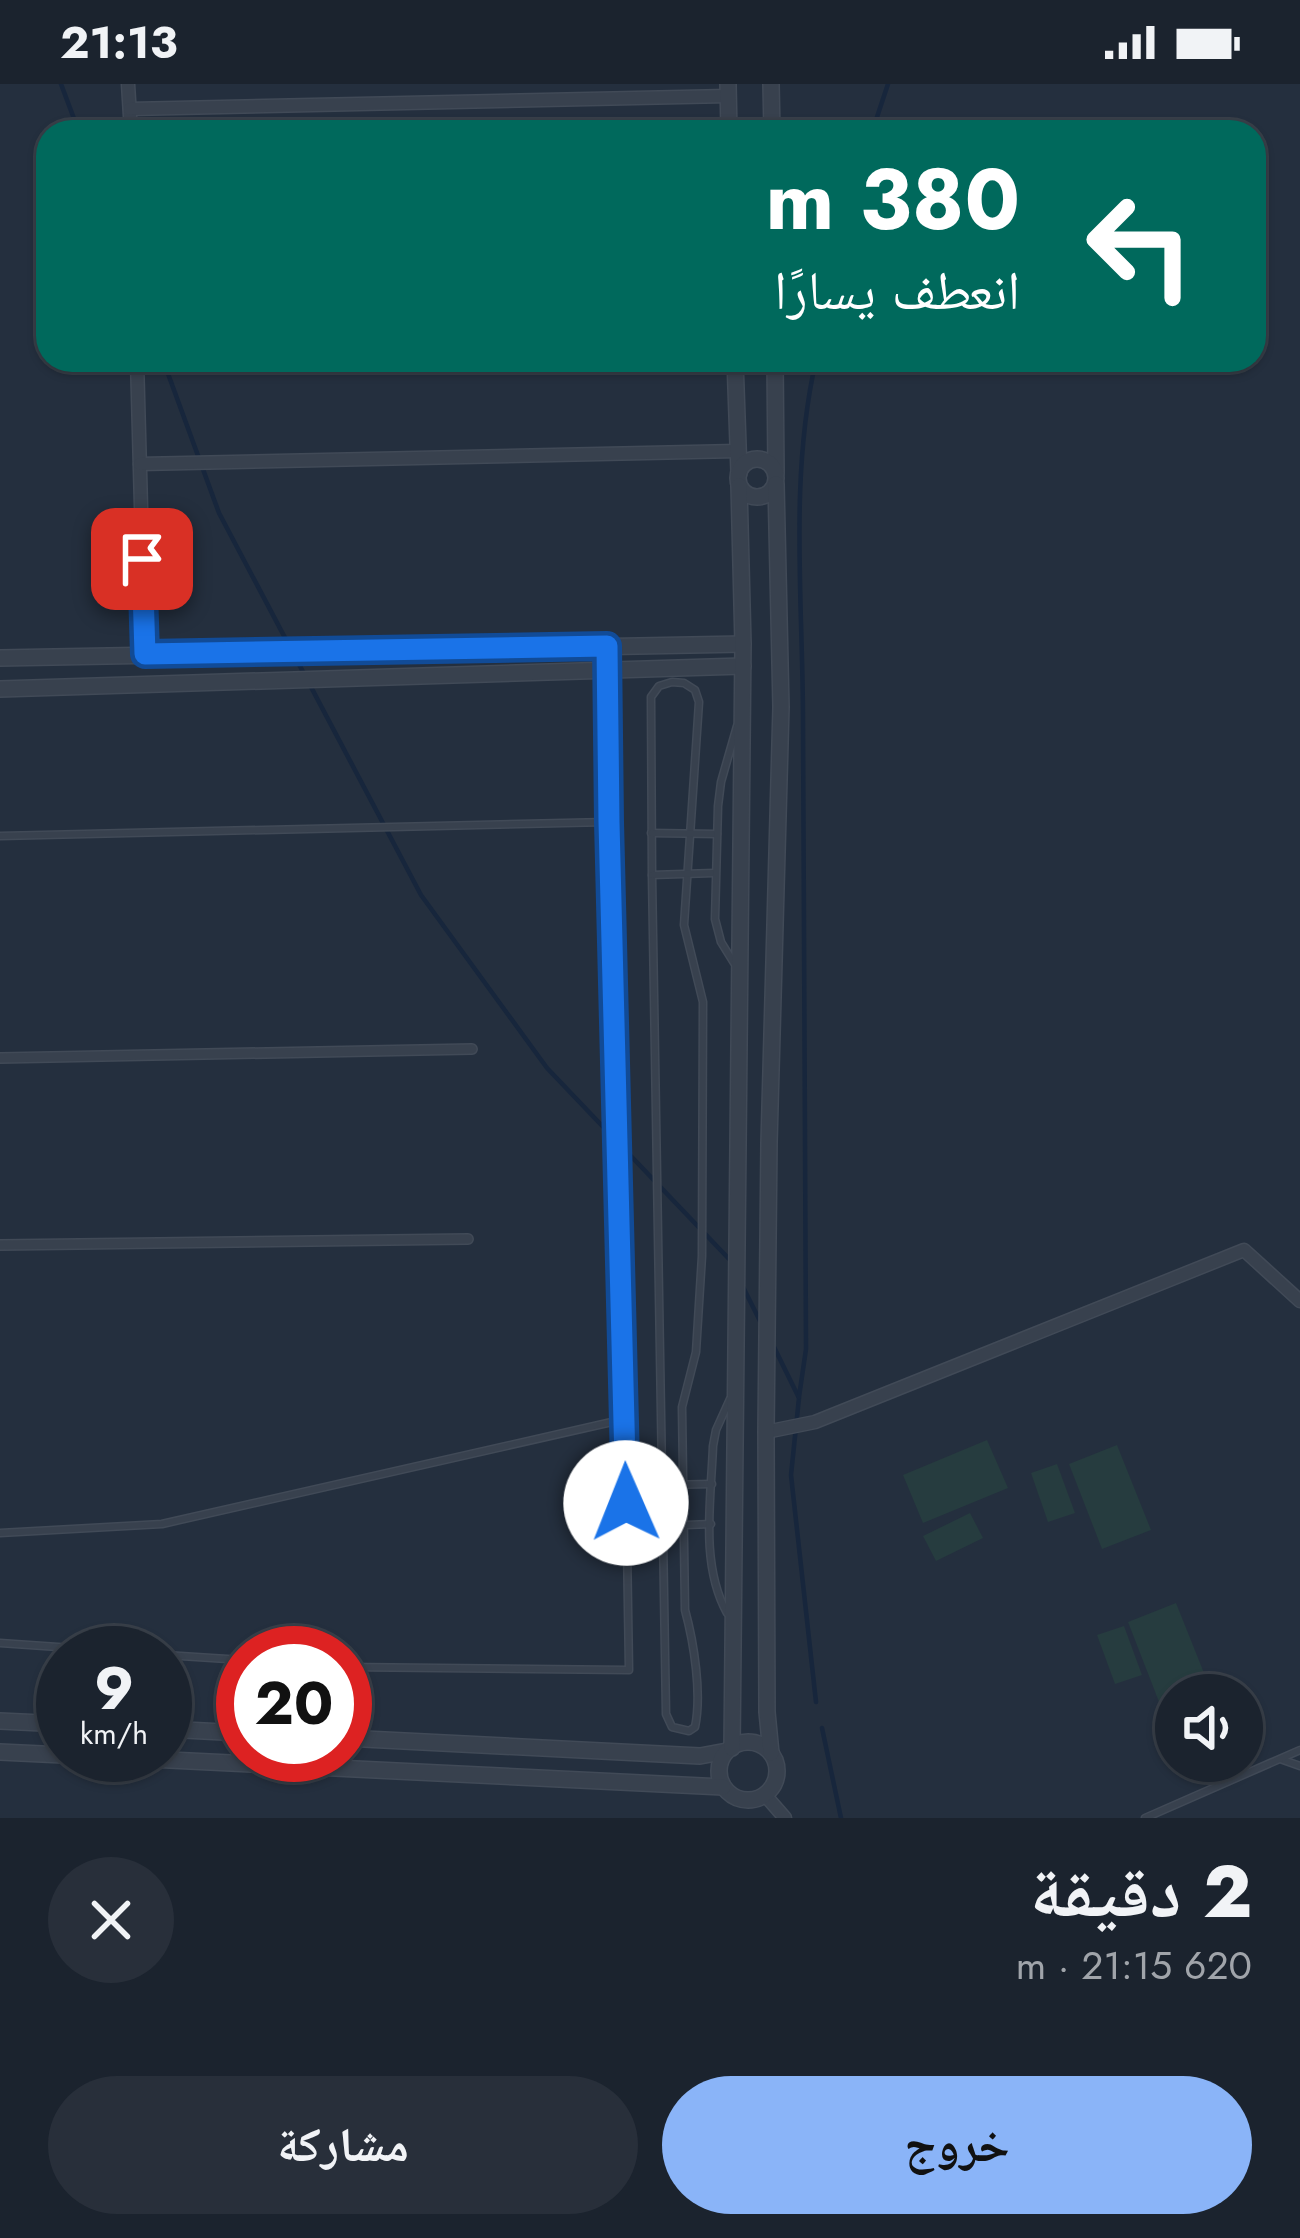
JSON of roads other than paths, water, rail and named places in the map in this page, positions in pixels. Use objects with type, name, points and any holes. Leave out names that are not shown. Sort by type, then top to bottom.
[{"type":"street","points":[[128,84],[130,120]]},
{"type":"street","points":[[771,84],[772,120]]},
{"type":"street","points":[[130,109],[728,90],[729,120]]},
{"type":"street","points":[[137,372],[145,654]]},
{"type":"street","points":[[723,1787],[719,1769],[729,1749],[735,1626],[743,644],[735,372]]},
{"type":"street","points":[[192,1761],[723,1787],[747,1800],[771,1789],[777,1772],[767,1712],[766,1432],[781,707],[775,372]]},
{"type":"street","points":[[140,464],[737,451]]},
{"type":"street","points":[[758,459],[769,463],[776,479],[772,491],[761,498],[748,496],[739,479],[746,463],[758,459]]},
{"type":"street","points":[[0,658],[743,644]]},
{"type":"street","points":[[0,688],[742,666]]},
{"type":"street","points":[[0,1058],[472,1049]]},
{"type":"street","points":[[0,1245],[468,1239]]},
{"type":"street","points":[[766,1432],[814,1422],[1244,1250],[1300,1301]]},
{"type":"street","points":[[0,1721],[36,1723]]},
{"type":"street","points":[[372,1739],[700,1756],[744,1742],[771,1753]]},
{"type":"street","points":[[0,1752],[36,1754]]},
{"type":"street","points":[[764,1795],[785,1818]]},
{"type":"lane","points":[[372,1667],[629,1670],[607,646]]},
{"type":"lane","points":[[672,682],[695,690],[699,702],[688,833],[684,925],[700,982],[703,1025],[702,1256],[696,1352],[682,1407],[685,1610],[698,1710],[695,1727],[689,1731],[672,1727],[666,1714],[651,832],[651,697],[658,686],[672,682]]},
{"type":"lane","points":[[740,973],[721,941],[715,919],[722,782],[742,705]]},
{"type":"lane","points":[[0,836],[609,822]]},
{"type":"lane","points":[[651,832],[717,834]]},
{"type":"lane","points":[[652,875],[716,873]]},
{"type":"lane","points":[[735,1626],[713,1576],[711,1524],[716,1430],[737,1385]]},
{"type":"lane","points":[[0,1533],[162,1524],[625,1419]]},
{"type":"lane","points":[[662,1485],[712,1484]]},
{"type":"lane","points":[[663,1526],[711,1524]]},
{"type":"lane","points":[[0,1643],[36,1645]]},
{"type":"lane","points":[[1145,1818],[1300,1750]]},
{"type":"lane","points":[[1280,1759],[1300,1766]]},
{"type":"waterway","points":[[61,84],[74,120]]},
{"type":"waterway","points":[[876,120],[888,84]]},
{"type":"waterway","points":[[167,372],[219,513],[421,895],[547,1068],[730,1260]]},
{"type":"waterway","points":[[799,1397],[806,1349],[799,540],[803,449],[814,372]]},
{"type":"waterway","points":[[743,1287],[762,1325]]},
{"type":"waterway","points":[[773,1345],[799,1398],[791,1475],[816,1702]]},
{"type":"waterway","points":[[822,1728],[841,1818]]}]
